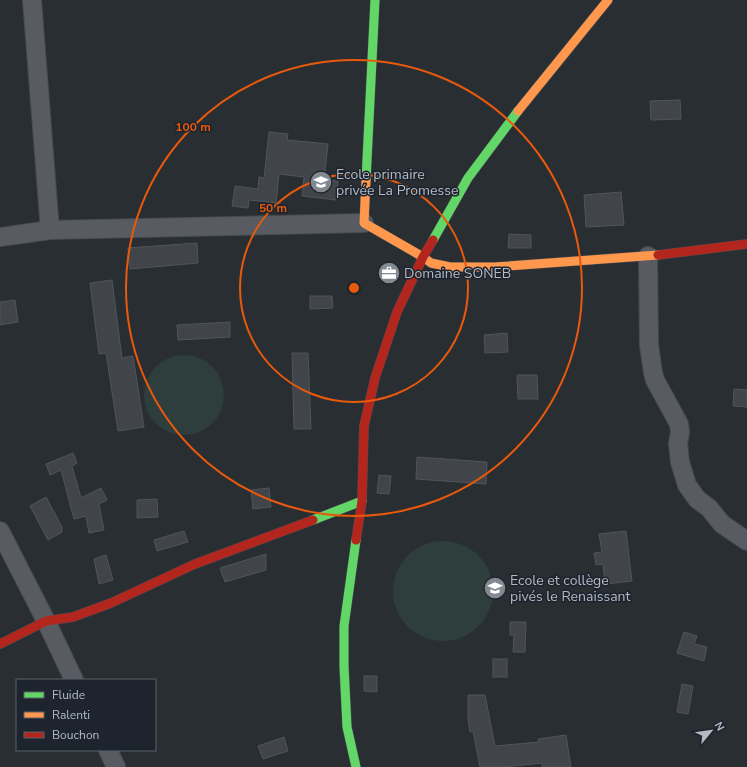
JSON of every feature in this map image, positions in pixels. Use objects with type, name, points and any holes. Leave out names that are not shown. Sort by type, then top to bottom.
[{"type":"street","points":[[32,0],[50,230]]},
{"type":"street","points":[[364,223],[375,0]]},
{"type":"street","points":[[356,767],[347,727],[344,626],[362,501],[364,426],[375,378],[397,312],[423,257],[468,178],[527,99],[608,0]]},
{"type":"street","points":[[0,237],[50,230],[364,223],[431,263],[450,268],[495,268],[648,256],[747,244]]},
{"type":"street","points":[[648,256],[649,345],[652,365],[655,380],[679,424],[680,432],[678,444],[680,462],[687,485],[697,499],[709,508],[722,524],[747,541]]},
{"type":"street","points":[[0,644],[46,621],[73,617],[105,606],[195,564],[362,501]]},
{"type":"street","points":[[0,531],[74,679]]},
{"type":"street","points":[[108,751],[116,767]]},
{"type":"shaded area","points":[[184,355],[199,358],[212,367],[221,380],[224,395],[221,410],[212,423],[199,432],[184,435],[169,432],[156,423],[147,410],[144,395],[147,380],[156,367],[169,358]]},
{"type":"shaded area","points":[[443,541],[462,545],[478,556],[489,572],[493,591],[489,610],[478,626],[462,637],[443,641],[424,637],[408,626],[397,610],[393,591],[397,572],[408,556],[424,545]]},
{"type":"building","points":[[680,100],[681,119],[651,120],[650,101]]},
{"type":"building","points":[[269,132],[288,134],[287,140],[328,144],[324,180],[338,181],[336,200],[302,196],[304,177],[279,174],[276,203],[249,200],[248,208],[232,206],[235,186],[258,189],[259,177],[264,178]]},
{"type":"building","points":[[621,192],[624,225],[586,227],[584,195]]},
{"type":"building","points":[[509,234],[531,235],[531,248],[508,248]]},
{"type":"building","points":[[197,243],[198,263],[130,269],[128,248]]},
{"type":"building","points":[[112,280],[122,358],[133,356],[144,427],[118,431],[106,353],[99,354],[90,283]]},
{"type":"building","points":[[310,296],[332,296],[333,308],[310,309]]},
{"type":"building","points":[[15,300],[18,322],[0,325],[0,302]]},
{"type":"building","points":[[230,322],[230,337],[178,340],[177,325]]},
{"type":"building","points":[[507,333],[508,352],[485,353],[484,335]]},
{"type":"building","points":[[292,353],[308,353],[311,429],[294,429]]},
{"type":"building","points":[[517,375],[537,375],[538,399],[518,399]]},
{"type":"building","points":[[734,389],[747,390],[747,407],[733,406]]},
{"type":"building","points":[[73,453],[77,463],[72,466],[81,498],[101,488],[107,500],[99,504],[104,530],[89,533],[86,516],[74,519],[61,470],[50,475],[46,464]]},
{"type":"building","points":[[417,457],[487,462],[486,484],[416,479]]},
{"type":"building","points":[[379,475],[391,476],[389,494],[377,493]]},
{"type":"building","points":[[269,488],[271,507],[253,509],[251,490]]},
{"type":"building","points":[[46,497],[62,527],[62,532],[48,540],[30,506]]},
{"type":"building","points":[[157,499],[158,517],[137,518],[137,500]]},
{"type":"building","points":[[184,531],[188,542],[157,551],[154,540]]},
{"type":"building","points":[[626,531],[632,581],[605,584],[603,564],[596,565],[594,553],[602,552],[599,534]]},
{"type":"building","points":[[266,554],[266,570],[225,582],[220,568]]},
{"type":"building","points":[[106,555],[113,580],[99,584],[94,559]]},
{"type":"building","points":[[510,622],[526,622],[525,652],[513,652],[514,635],[510,635]]},
{"type":"building","points":[[684,632],[697,636],[694,644],[707,647],[704,661],[677,653]]},
{"type":"building","points":[[493,659],[507,659],[507,677],[493,677]]},
{"type":"building","points":[[364,676],[377,676],[377,692],[364,691]]},
{"type":"building","points":[[682,684],[693,686],[688,714],[677,712]]},
{"type":"building","points":[[468,695],[485,695],[495,746],[539,742],[538,739],[566,735],[571,767],[542,767],[542,763],[504,767],[480,767],[473,731],[470,732],[468,720]]},
{"type":"building","points":[[284,737],[288,751],[263,759],[258,746]]},
{"type":"traffic: fast","points":[[366,180],[375,0]]},
{"type":"traffic: fast","points":[[433,240],[468,178],[518,111]]},
{"type":"traffic: fast","points":[[313,520],[362,501]]},
{"type":"traffic: fast","points":[[356,540],[344,626],[344,666],[347,727],[356,767]]},
{"type":"traffic: slow","points":[[518,111],[608,0]]},
{"type":"traffic: slow","points":[[366,180],[364,223],[431,263],[450,267],[495,267],[658,255]]},
{"type":"traffic: jam","points":[[356,540],[362,501],[364,426],[375,378],[397,312],[423,257],[433,240]]},
{"type":"traffic: jam","points":[[658,255],[747,244]]},
{"type":"traffic: jam","points":[[0,644],[46,621],[73,617],[111,603],[195,564],[313,520]]},
{"type":"place","name":"Ecole primaire privée La Promesse","points":[[321,182]]},
{"type":"place","name":"Domaine SONEB","points":[[389,273]]},
{"type":"place","name":"Ecole et collège pivés le Renaissant","points":[[495,588]]}]
